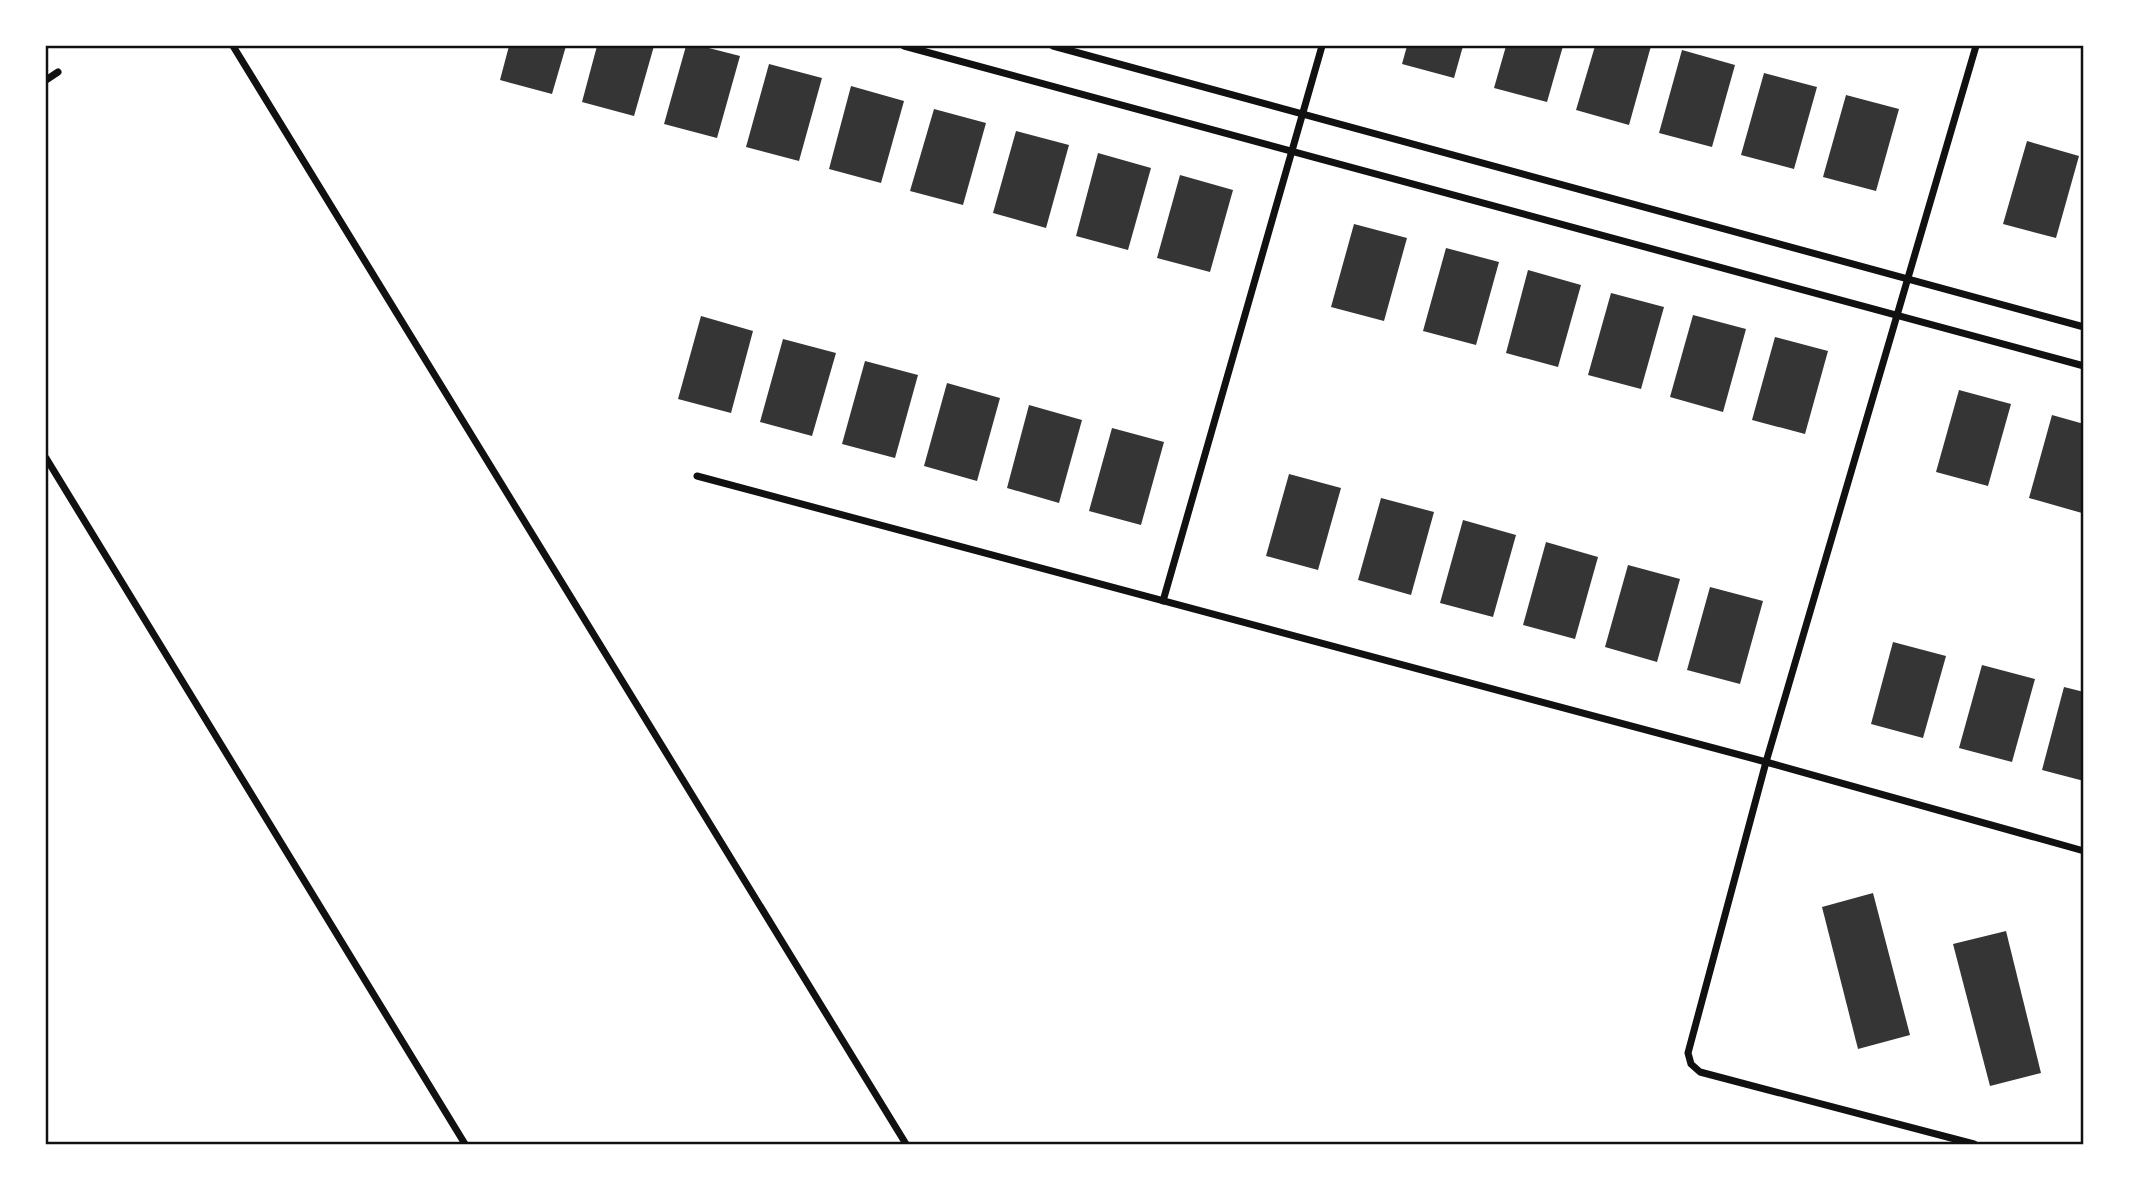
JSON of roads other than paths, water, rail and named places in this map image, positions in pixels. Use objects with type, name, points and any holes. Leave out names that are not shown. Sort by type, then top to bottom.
[{"type":"street","points":[[233,46],[906,1144]]},
{"type":"street","points":[[905,46],[2084,366]]},
{"type":"street","points":[[1053,46],[2084,327]]},
{"type":"street","points":[[1163,601],[1322,46]]},
{"type":"street","points":[[1974,1144],[1700,1072],[1691,1064],[1688,1053],[1766,762],[1976,46]]},
{"type":"street","points":[[46,80],[58,72]]},
{"type":"street","points":[[46,458],[465,1144]]},
{"type":"street","points":[[697,476],[1766,762],[2084,851]]}]
